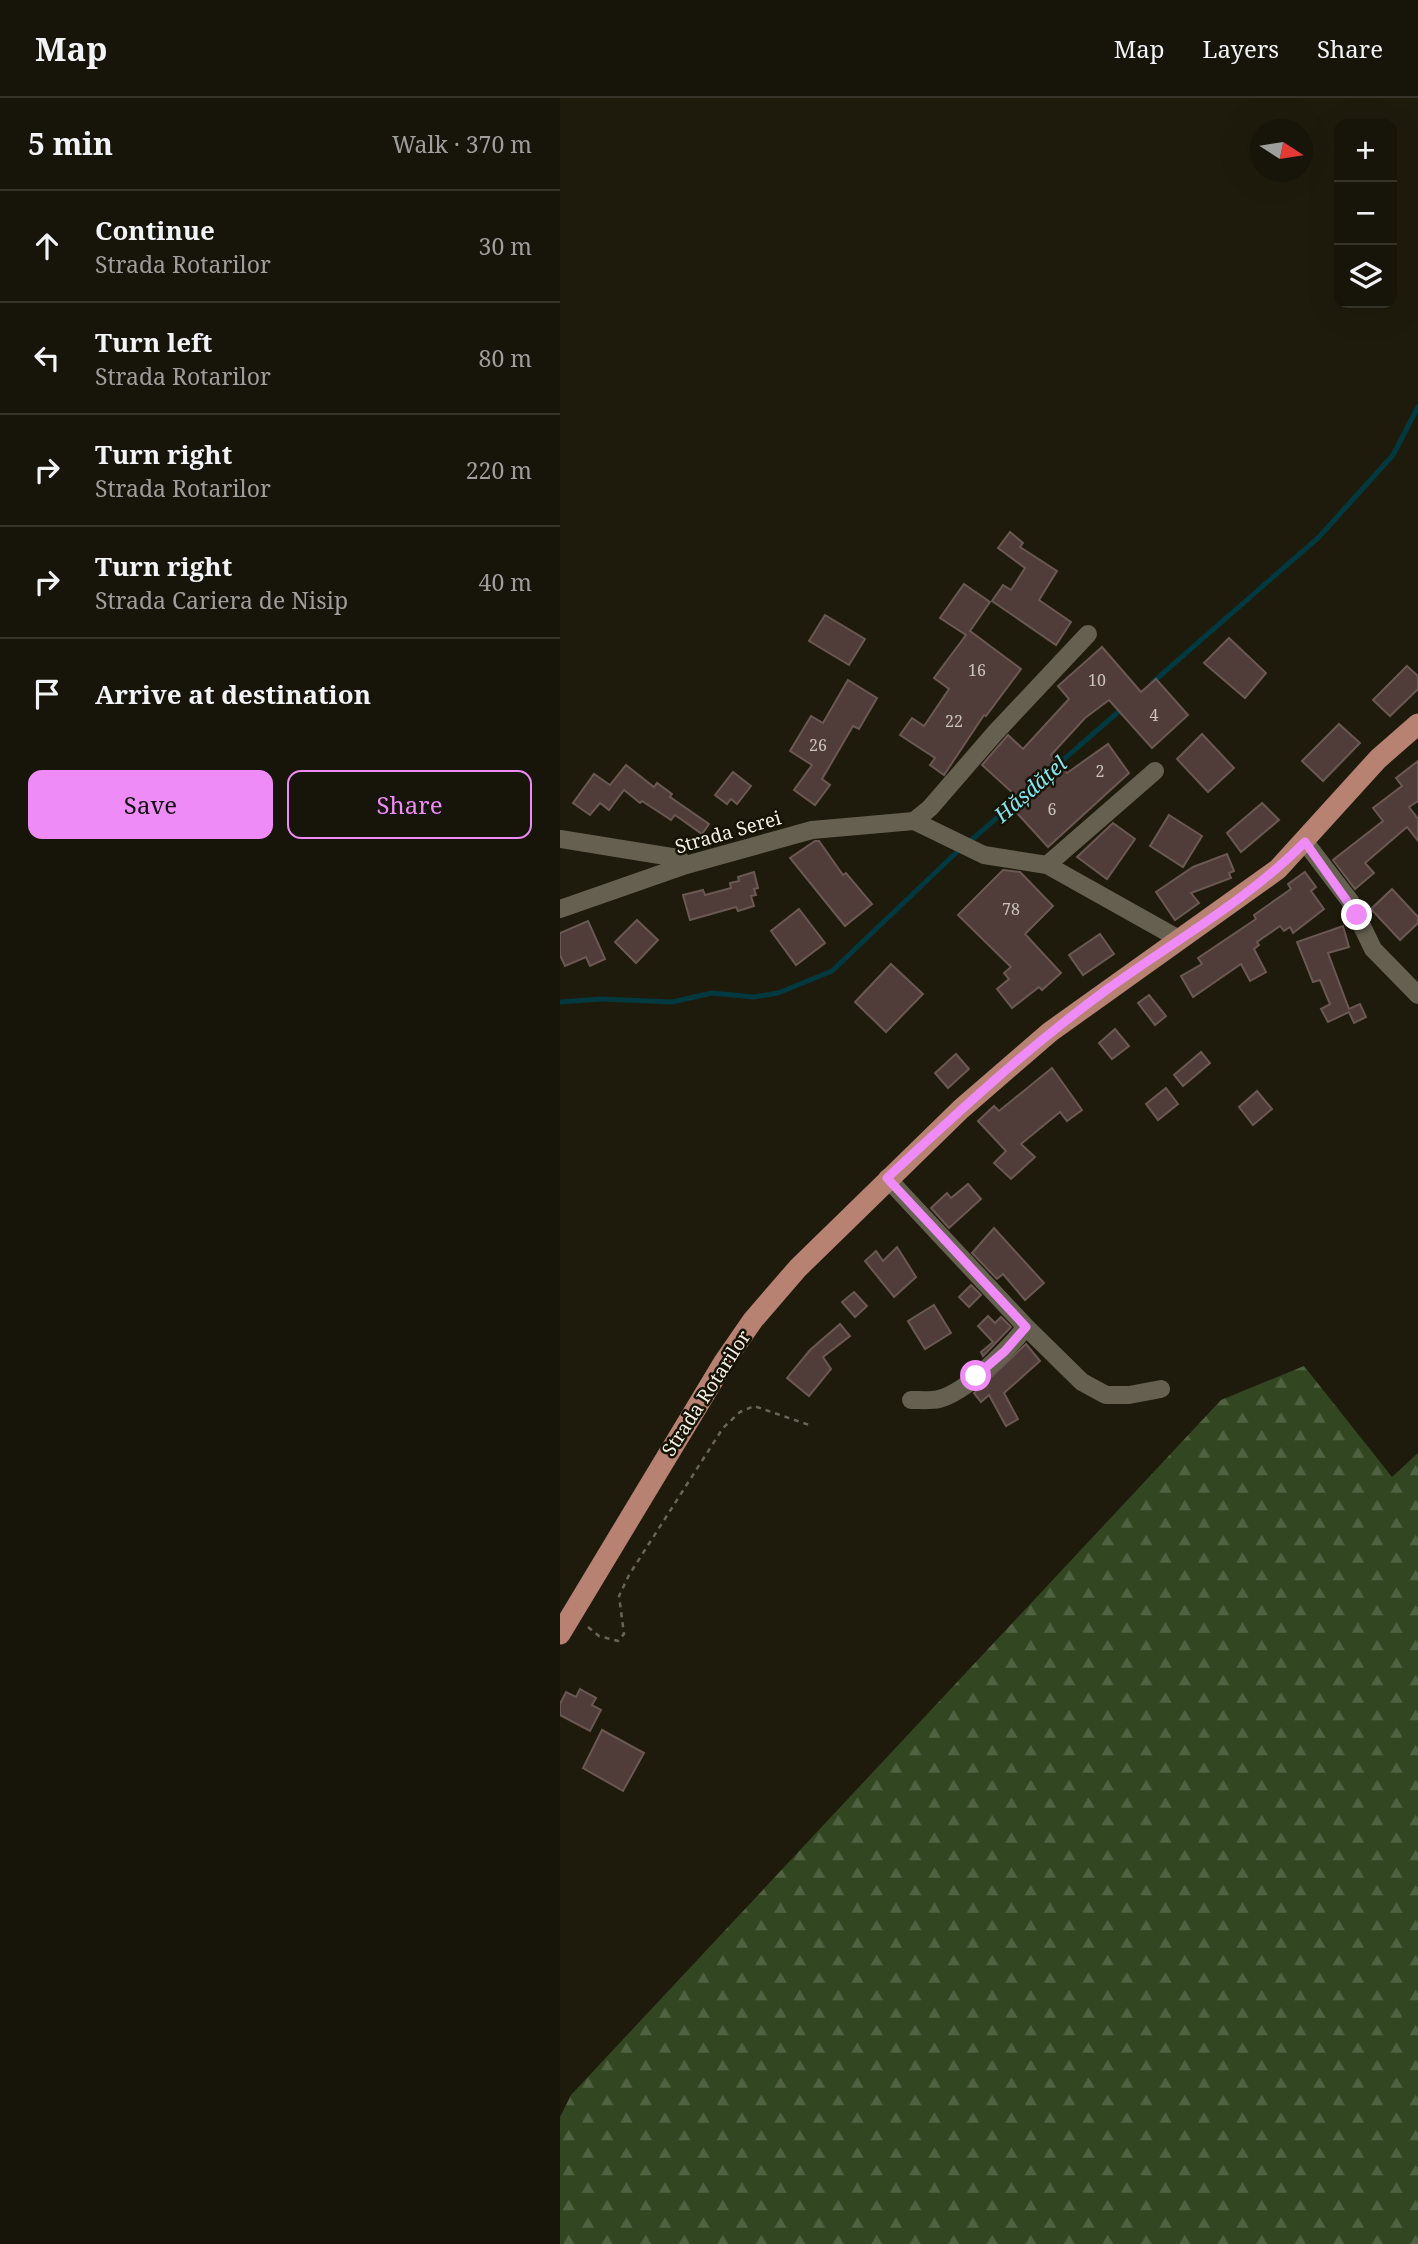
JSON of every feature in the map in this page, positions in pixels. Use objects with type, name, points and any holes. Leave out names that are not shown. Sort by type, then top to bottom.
[{"type":"main road","name":"Strada Rotarilor","points":[[560,1634],[738,1340],[798,1268],[887,1178],[1041,1040],[1259,884],[1305,842],[1378,759],[1418,724]]},
{"type":"street","points":[[1088,634],[995,733],[930,808],[914,821],[984,855],[1047,866],[1179,939]]},
{"type":"street","points":[[1047,866],[1155,771]]},
{"type":"street","name":"Strada Serei","points":[[560,909],[686,865],[813,830],[914,821]]},
{"type":"street","points":[[560,839],[678,858],[686,865]]},
{"type":"street","points":[[1305,842],[1350,901],[1373,949],[1418,995]]},
{"type":"street","points":[[640,882],[644,852]]},
{"type":"street","points":[[887,1178],[1026,1327],[1082,1382],[1106,1395],[1161,1390]]},
{"type":"street","points":[[911,1400],[941,1399],[976,1376],[1005,1351],[1026,1327]]},
{"type":"path","points":[[572,1613],[609,1640],[618,1641],[624,1634],[619,1596],[629,1575],[692,1472],[723,1428],[740,1412],[754,1406],[812,1426]]},
{"type":"green space","points":[[1304,1366],[1392,1477],[1418,1453],[1418,2244],[560,2244],[560,2117],[571,2095],[1221,1400]]},
{"type":"building","points":[[1010,532],[1023,543],[1020,547],[1057,571],[1039,600],[1071,622],[1056,645],[992,601],[1003,585],[1011,590],[1025,568],[998,548]]},
{"type":"building","points":[[964,584],[990,602],[970,631],[1021,669],[986,716],[984,715],[944,775],[930,765],[935,758],[900,735],[912,718],[924,726],[949,689],[934,678],[966,635],[940,618]]},
{"type":"building","points":[[825,615],[865,639],[849,665],[809,641]]},
{"type":"building","points":[[1229,638],[1266,673],[1245,698],[1204,663]]},
{"type":"building","points":[[1102,647],[1141,692],[1156,679],[1188,715],[1152,748],[1109,700],[1085,718],[1051,755],[1067,773],[1108,744],[1129,773],[1048,847],[1017,813],[1026,805],[982,765],[1008,735],[1023,749],[1069,699],[1058,686]]},
{"type":"building","points":[[1407,666],[1418,676],[1418,689],[1390,716],[1373,700]]},
{"type":"building","points":[[848,680],[877,698],[859,729],[853,726],[822,779],[830,785],[815,805],[794,790],[812,765],[790,751],[811,716],[823,723]]},
{"type":"building","points":[[1339,724],[1360,743],[1323,781],[1302,761]]},
{"type":"building","points":[[1202,734],[1234,768],[1208,792],[1177,759]]},
{"type":"building","points":[[1418,761],[1418,801],[1409,807],[1418,819],[1418,841],[1407,827],[1365,863],[1374,873],[1355,889],[1333,860],[1383,821],[1373,808],[1402,786],[1396,778]]},
{"type":"building","points":[[626,765],[654,787],[657,783],[672,794],[670,797],[709,824],[702,834],[675,815],[671,820],[642,801],[640,803],[624,790],[609,810],[600,803],[590,815],[573,803],[594,774],[610,785]]},
{"type":"building","points":[[733,772],[751,786],[737,804],[731,799],[727,804],[715,795]]},
{"type":"building","points":[[1262,803],[1279,820],[1241,852],[1227,833]]},
{"type":"building","points":[[1169,815],[1202,836],[1183,867],[1150,846]]},
{"type":"building","points":[[1113,823],[1135,839],[1107,879],[1077,857]]},
{"type":"building","points":[[819,841],[843,875],[846,873],[872,904],[845,926],[790,858]]},
{"type":"building","points":[[1227,854],[1234,871],[1229,873],[1231,878],[1191,893],[1199,903],[1175,920],[1156,892],[1193,867]]},
{"type":"building","points":[[1003,870],[1020,872],[1053,906],[1025,934],[1061,973],[1042,990],[1039,987],[1012,1008],[997,989],[1009,979],[1004,973],[1011,967],[958,915]]},
{"type":"building","points":[[754,872],[758,888],[754,889],[756,895],[751,896],[754,906],[738,911],[736,907],[690,920],[683,895],[703,890],[705,895],[731,888],[730,883],[739,881],[738,877]]},
{"type":"building","points":[[1305,872],[1316,887],[1311,891],[1324,909],[1293,933],[1290,927],[1284,931],[1280,926],[1257,942],[1259,945],[1254,949],[1266,972],[1250,981],[1241,964],[1193,997],[1181,976],[1202,964],[1198,958],[1256,919],[1254,915],[1291,889],[1288,884]]},
{"type":"building","points":[[1392,889],[1418,917],[1418,923],[1400,940],[1371,909]]},
{"type":"building","points":[[799,909],[825,943],[796,965],[771,931]]},
{"type":"building","points":[[637,920],[658,940],[636,963],[615,942]]},
{"type":"building","points":[[588,921],[605,959],[590,966],[586,957],[565,966],[560,955],[560,933]]},
{"type":"building","points":[[1343,926],[1349,947],[1328,953],[1349,1009],[1360,1004],[1366,1017],[1354,1023],[1349,1012],[1328,1022],[1321,1009],[1330,1004],[1320,980],[1313,982],[1297,942]]},
{"type":"building","points":[[1100,934],[1114,954],[1083,975],[1069,955]]},
{"type":"building","points":[[891,964],[923,994],[886,1032],[855,1002]]},
{"type":"building","points":[[1149,995],[1166,1016],[1155,1025],[1138,1003]]},
{"type":"building","points":[[1115,1029],[1129,1046],[1112,1059],[1099,1043]]},
{"type":"building","points":[[1201,1052],[1210,1063],[1183,1086],[1174,1075]]},
{"type":"building","points":[[956,1054],[969,1069],[948,1088],[935,1073]]},
{"type":"building","points":[[1052,1068],[1082,1110],[1067,1121],[1060,1112],[1021,1144],[1035,1157],[1011,1179],[994,1163],[1006,1151],[978,1121],[994,1106],[999,1111]]},
{"type":"building","points":[[1166,1088],[1178,1104],[1158,1120],[1146,1104]]},
{"type":"building","points":[[1257,1091],[1272,1109],[1253,1125],[1239,1107]]},
{"type":"building","points":[[968,1184],[981,1199],[949,1228],[931,1208],[947,1193],[951,1198]]},
{"type":"building","points":[[994,1228],[1044,1283],[1025,1300],[1003,1274],[997,1279],[972,1253]]},
{"type":"building","points":[[897,1247],[916,1277],[894,1297],[865,1261],[876,1251],[883,1261]]},
{"type":"building","points":[[971,1285],[981,1295],[969,1307],[959,1297]]},
{"type":"building","points":[[854,1292],[867,1306],[855,1317],[842,1302]]},
{"type":"building","points":[[934,1305],[951,1333],[925,1349],[908,1321]]},
{"type":"building","points":[[988,1316],[995,1323],[1001,1317],[1011,1327],[983,1356],[981,1352],[993,1342],[978,1326]]},
{"type":"building","points":[[840,1324],[850,1336],[823,1357],[831,1369],[809,1396],[787,1378],[810,1350]]},
{"type":"building","points":[[1026,1344],[1040,1361],[1004,1393],[1018,1419],[1006,1426],[989,1395],[981,1402],[974,1393]]},
{"type":"building","points":[[580,1689],[596,1698],[592,1705],[601,1710],[590,1731],[560,1715],[560,1704],[566,1692],[576,1697]]},
{"type":"building","points":[[602,1730],[644,1753],[623,1791],[583,1768]]},
{"type":"waterway","name":"Hășdățel","points":[[1153,682],[1319,537],[1393,455],[1418,407]]},
{"type":"waterway","name":"Hășdățel","points":[[1055,767],[1124,707]]},
{"type":"waterway","name":"Hășdățel","points":[[968,843],[1024,794]]},
{"type":"waterway","name":"Hășdățel","points":[[560,1002],[601,999],[672,1002],[712,993],[754,997],[778,993],[832,971],[960,849]]},
{"type":"route","points":[[976,1376],[1005,1351],[1026,1327],[887,1178],[1050,1032],[1259,884],[1305,842],[1350,901],[1357,915]]}]
